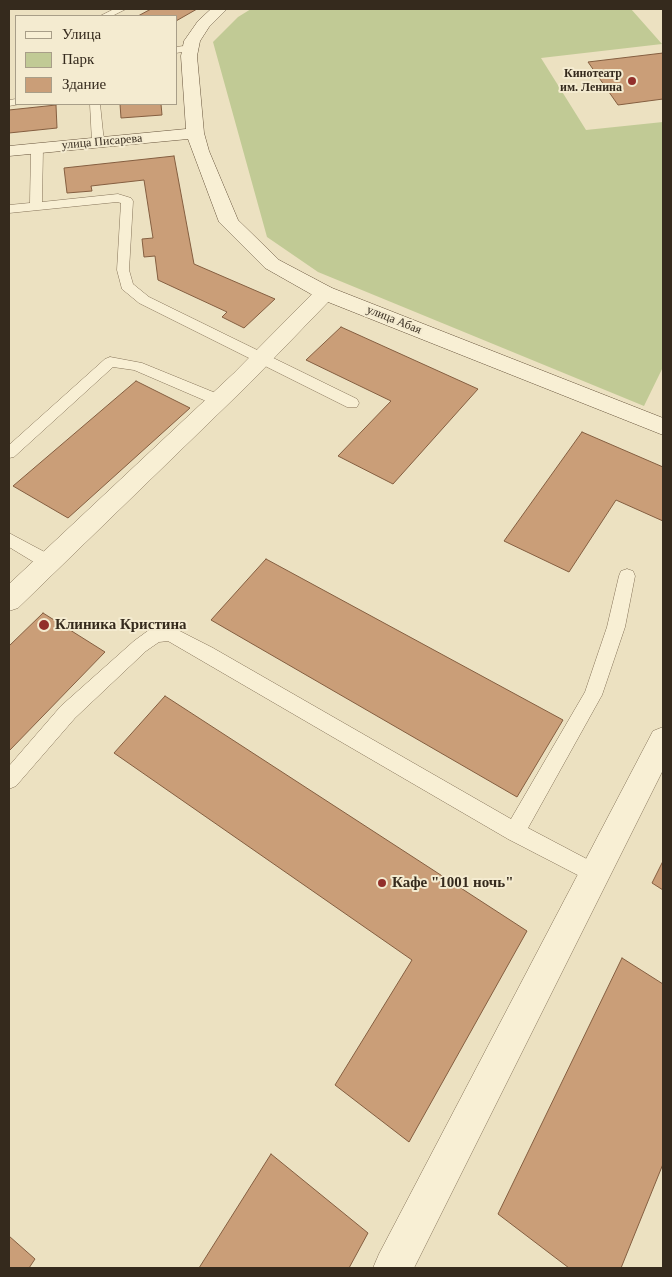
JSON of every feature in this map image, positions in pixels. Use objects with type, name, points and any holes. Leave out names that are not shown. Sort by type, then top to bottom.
[{"type":"street","points":[[184,49],[203,24],[220,9]]},
{"type":"street","name":"улица Абая","points":[[184,49],[189,56],[195,133],[229,222],[272,264],[325,293],[663,427]]},
{"type":"street","name":"улица Писарева","points":[[9,151],[195,133]]},
{"type":"street","points":[[9,600],[218,400],[325,293]]},
{"type":"street","points":[[393,1268],[663,740]]},
{"type":"lane","points":[[107,15],[120,9]]},
{"type":"lane","points":[[96,105],[98,142]]},
{"type":"lane","points":[[36,206],[37,148]]},
{"type":"lane","points":[[9,209],[118,198],[127,202],[123,270],[127,286],[144,300],[352,403]]},
{"type":"lane","points":[[9,453],[110,362],[137,366],[218,400]]},
{"type":"lane","points":[[9,539],[48,562]]},
{"type":"lane","points":[[515,832],[593,695],[616,627],[627,576]]},
{"type":"lane","points":[[9,780],[75,705],[155,634],[170,633],[515,832],[595,874]]},
{"type":"green space","points":[[251,9],[631,9],[662,44],[541,58],[586,130],[663,122],[663,367],[644,406],[318,272],[267,237],[213,42],[238,17]]},
{"type":"building","points":[[151,9],[197,9],[178,20],[178,15],[140,15]]},
{"type":"building","name":"Кинотеатр им. Ленина","points":[[663,53],[663,99],[618,105],[588,62]]},
{"type":"building","points":[[56,105],[57,128],[9,133],[9,110]]},
{"type":"building","points":[[120,105],[161,105],[162,115],[121,118]]},
{"type":"building","points":[[174,156],[194,264],[275,299],[244,328],[222,317],[227,312],[158,280],[155,256],[144,257],[142,239],[153,238],[144,180],[91,186],[92,191],[67,193],[64,168]]},
{"type":"building","points":[[341,327],[478,389],[393,484],[338,456],[391,401],[306,360]]},
{"type":"building","points":[[136,381],[190,408],[68,518],[13,486]]},
{"type":"building","points":[[582,432],[663,467],[663,521],[616,500],[569,572],[504,541]]},
{"type":"building","points":[[266,559],[563,720],[517,797],[211,620]]},
{"type":"building","points":[[43,613],[105,652],[9,751],[9,646]]},
{"type":"building","points":[[165,696],[527,931],[409,1142],[335,1085],[412,960],[114,753]]},
{"type":"building","points":[[663,861],[663,890],[652,883]]},
{"type":"building","points":[[622,958],[663,984],[663,1164],[621,1268],[569,1268],[498,1214]]},
{"type":"building","points":[[271,1154],[368,1233],[349,1268],[199,1268]]},
{"type":"building","points":[[9,1236],[35,1259],[29,1268],[9,1268]]},
{"type":"place","name":"Кинотеатр им. Ленина","points":[[632,81]]},
{"type":"place","name":"Клиника Кристина","points":[[44,625]]},
{"type":"place","name":"Кафе \"1001 ночь\"","points":[[382,883]]}]
